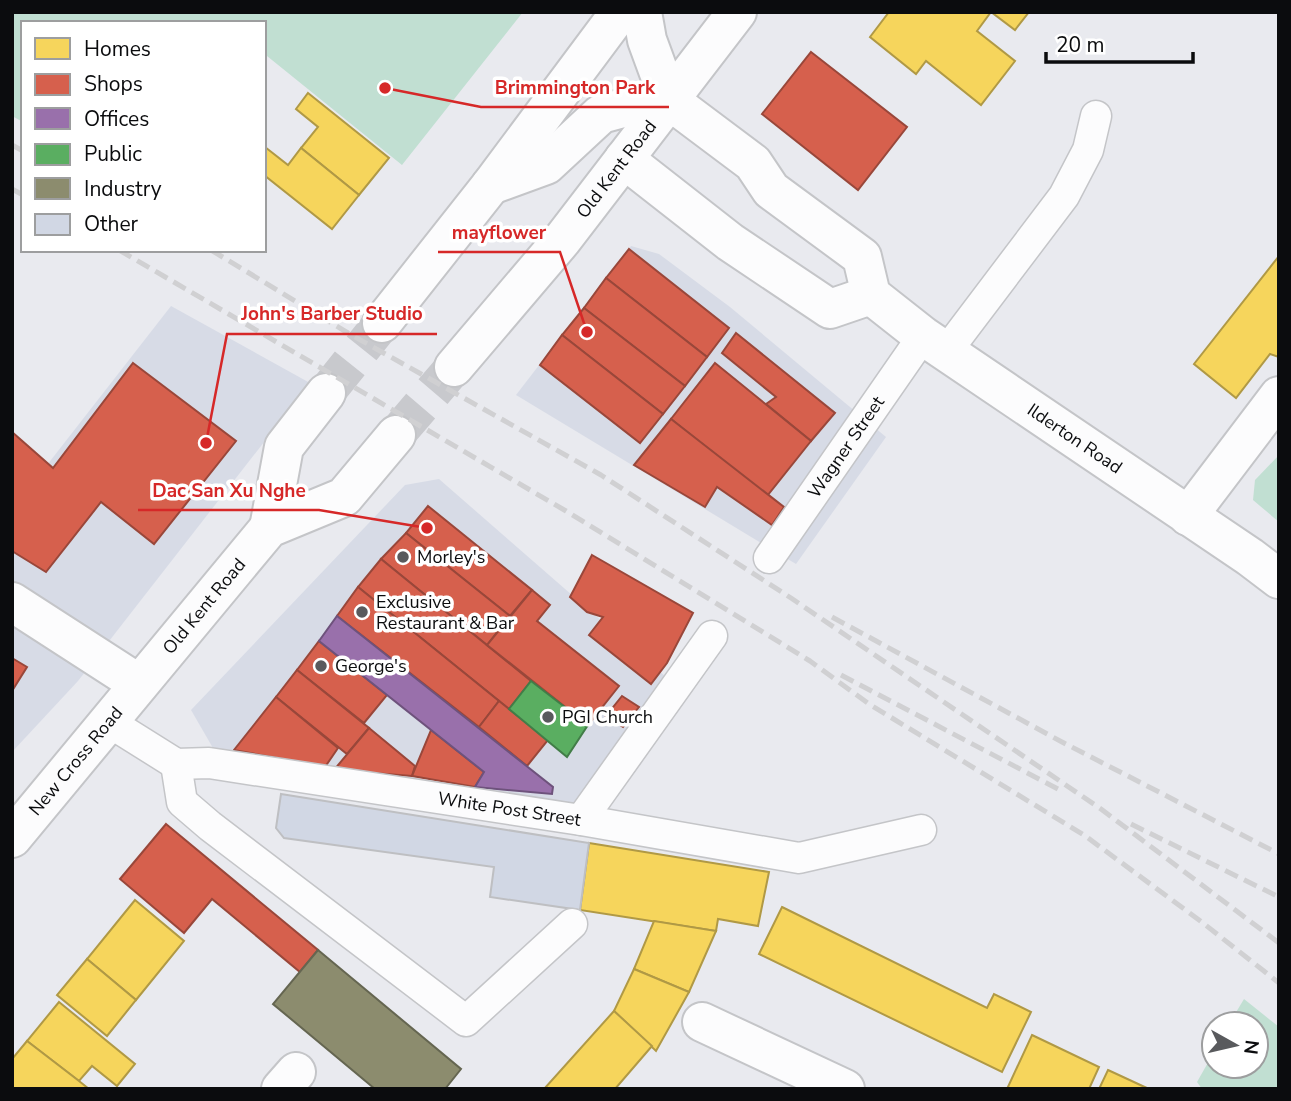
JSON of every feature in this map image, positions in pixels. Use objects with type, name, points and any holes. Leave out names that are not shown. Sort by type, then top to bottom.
[{"type":"main road","points":[[382,323],[491,185],[620,12]]},
{"type":"main road","points":[[624,159],[730,242],[830,309],[871,295],[862,257],[771,190],[753,163],[669,100],[647,40],[642,12]]},
{"type":"main road","name":"Old Kent Road","points":[[454,367],[562,240],[737,12]]},
{"type":"main road","name":"Old Kent Road","points":[[491,185],[546,166],[601,114],[638,104],[669,100]]},
{"type":"main road","name":"Ilderton Road","points":[[871,295],[935,344],[1279,579]]},
{"type":"main road","name":"Old Kent Road","points":[[269,528],[284,447],[326,393]]},
{"type":"main road","points":[[1188,516],[1279,396]]},
{"type":"main road","name":"Old Kent Road","points":[[139,684],[269,528],[344,496],[396,435]]},
{"type":"main road","points":[[12,602],[139,684]]},
{"type":"main road","name":"New Cross Road","points":[[12,838],[139,684]]},
{"type":"main road","points":[[702,1022],[829,1085]]},
{"type":"lane","name":"Wagner Street","points":[[769,558],[935,344],[1064,197],[1088,150],[1096,116]]},
{"type":"lane","points":[[581,820],[712,636]]},
{"type":"lane","points":[[109,722],[176,765],[182,802],[200,818],[466,1021],[572,924]]},
{"type":"lane","name":"White Post Street","points":[[176,765],[209,764],[581,820],[799,858],[921,830]]},
{"type":"shaded area","points":[[631,246],[659,254],[730,307],[886,437],[796,564],[516,395]]},
{"type":"shaded area","points":[[171,306],[310,383],[78,681],[12,752],[12,510]]},
{"type":"shaded area","points":[[439,479],[666,677],[564,824],[228,774],[191,710],[405,485]]},
{"type":"green space","points":[[12,12],[523,12],[402,165],[266,57],[266,21],[21,21],[21,121],[12,116]]},
{"type":"green space","points":[[1279,455],[1279,522],[1253,500],[1255,480]]},
{"type":"green space","points":[[1244,999],[1258,1010],[1237,1010]]},
{"type":"green space","points":[[1270,1020],[1279,1027],[1279,1089],[1202,1089],[1197,1082],[1200,1077],[1200,1080],[1270,1080]]},
{"type":"building: Homes","points":[[889,12],[991,12],[977,31],[1015,61],[981,105],[926,61],[916,74],[870,37]]},
{"type":"building: Homes","points":[[991,12],[1029,12],[1015,30]]},
{"type":"building: Homes","points":[[308,93],[389,158],[359,195],[301,148],[318,127],[296,109]]},
{"type":"building: Homes","points":[[266,148],[288,165],[301,148],[359,195],[332,229],[266,177]]},
{"type":"building: Homes","points":[[1279,256],[1279,357],[1270,354],[1236,398],[1194,364]]},
{"type":"building: Homes","points":[[589,843],[769,872],[758,926],[718,919],[716,931],[580,910]]},
{"type":"building: Homes","points":[[135,900],[184,941],[136,1000],[87,959]]},
{"type":"building: Homes","points":[[782,907],[987,1008],[994,994],[1031,1012],[1002,1072],[759,954]]},
{"type":"building: Homes","points":[[654,921],[716,931],[689,992],[634,969]]},
{"type":"building: Homes","points":[[87,959],[136,1000],[107,1036],[57,995]]},
{"type":"building: Homes","points":[[634,969],[689,992],[656,1051],[614,1011]]},
{"type":"building: Homes","points":[[59,1002],[135,1064],[117,1086],[92,1066],[79,1081],[27,1041]]},
{"type":"building: Homes","points":[[614,1011],[652,1046],[615,1089],[544,1089]]},
{"type":"building: Homes","points":[[1032,1035],[1099,1067],[1089,1089],[1007,1089]]},
{"type":"building: Homes","points":[[27,1041],[89,1089],[12,1089],[12,1059]]},
{"type":"building: Homes","points":[[1108,1070],[1149,1089],[1099,1089]]},
{"type":"building: Shops","points":[[811,52],[907,127],[858,190],[762,114]]},
{"type":"building: Shops","points":[[629,249],[729,328],[707,357],[606,278]]},
{"type":"building: Shops","points":[[606,278],[707,357],[685,386],[584,308]]},
{"type":"building: Shops","points":[[584,308],[685,386],[663,414],[562,335]]},
{"type":"building: Shops","points":[[736,333],[835,413],[811,441],[766,404],[776,397],[722,353]]},
{"type":"building: Shops","points":[[562,335],[663,414],[640,443],[540,365]]},
{"type":"building: Shops","points":[[133,363],[236,441],[154,544],[101,502],[46,572],[12,551],[12,432],[53,468]]},
{"type":"building: Shops","points":[[715,363],[811,441],[767,496],[671,419]]},
{"type":"building: Shops","points":[[671,419],[784,507],[772,525],[717,487],[705,507],[634,465]]},
{"type":"building: Shops","points":[[428,506],[532,590],[510,616],[406,533]]},
{"type":"building: Shops","points":[[406,533],[510,616],[487,645],[381,559]]},
{"type":"building: Shops","points":[[592,555],[693,613],[667,663],[651,684],[589,635],[603,617],[587,612],[570,597]]},
{"type":"building: Shops","points":[[381,559],[531,681],[509,709],[358,587]]},
{"type":"building: Shops","points":[[358,587],[499,701],[479,727],[337,616]]},
{"type":"building: Shops","points":[[532,590],[550,605],[537,621],[619,686],[588,725],[487,645]]},
{"type":"building: Shops","points":[[319,641],[387,695],[364,723],[297,670]]},
{"type":"building: Shops","points":[[12,658],[27,667],[12,691]]},
{"type":"building: Shops","points":[[297,670],[369,728],[347,754],[276,697]]},
{"type":"building: Shops","points":[[622,696],[639,707],[623,727],[606,716]]},
{"type":"building: Shops","points":[[276,697],[338,748],[325,767],[234,750]]},
{"type":"building: Shops","points":[[499,701],[548,740],[527,766],[479,727]]},
{"type":"building: Shops","points":[[369,728],[415,766],[412,776],[334,770]]},
{"type":"building: Shops","points":[[431,730],[484,772],[475,787],[412,776]]},
{"type":"building: Shops","points":[[166,824],[318,950],[300,972],[212,899],[184,933],[120,879]]},
{"type":"building: Offices","points":[[337,616],[553,787],[552,794],[475,787],[484,772],[319,641]]},
{"type":"building: Public","name":"PGI Church","points":[[531,681],[588,725],[567,757],[509,709]]},
{"type":"building: Industry","points":[[318,950],[461,1069],[445,1089],[375,1089],[273,1004]]},
{"type":"building: Other","points":[[281,794],[589,843],[580,910],[490,897],[494,867],[284,838],[276,828]]},
{"type":"tunnel","points":[[326,393],[382,323]]},
{"type":"tunnel","points":[[396,435],[454,367]]},
{"type":"railway","points":[[12,145],[21,150]]},
{"type":"railway","points":[[12,189],[21,194]]},
{"type":"railway","points":[[122,252],[566,511],[810,661],[869,704],[1084,835],[1279,983]]},
{"type":"railway","points":[[214,252],[348,333],[601,475],[791,598],[1101,809],[1279,943]]},
{"type":"railway","points":[[832,617],[1062,742],[1279,854]]},
{"type":"railway","points":[[841,675],[1058,789]]},
{"type":"railway","points":[[1131,824],[1279,897]]},
{"type":"place","name":"Brimmington Park","points":[[385,88]]},
{"type":"place","name":"mayflower","points":[[587,332]]},
{"type":"place","name":"John's Barber Studio","points":[[206,443]]},
{"type":"place","name":"Dac San Xu Nghe","points":[[427,528]]},
{"type":"place","name":"Morley's","points":[[403,557]]},
{"type":"place","name":"Exclusive Restaurant & Bar","points":[[362,612]]},
{"type":"place","name":"George's","points":[[321,666]]},
{"type":"place","name":"PGI Church","points":[[548,717]]}]
